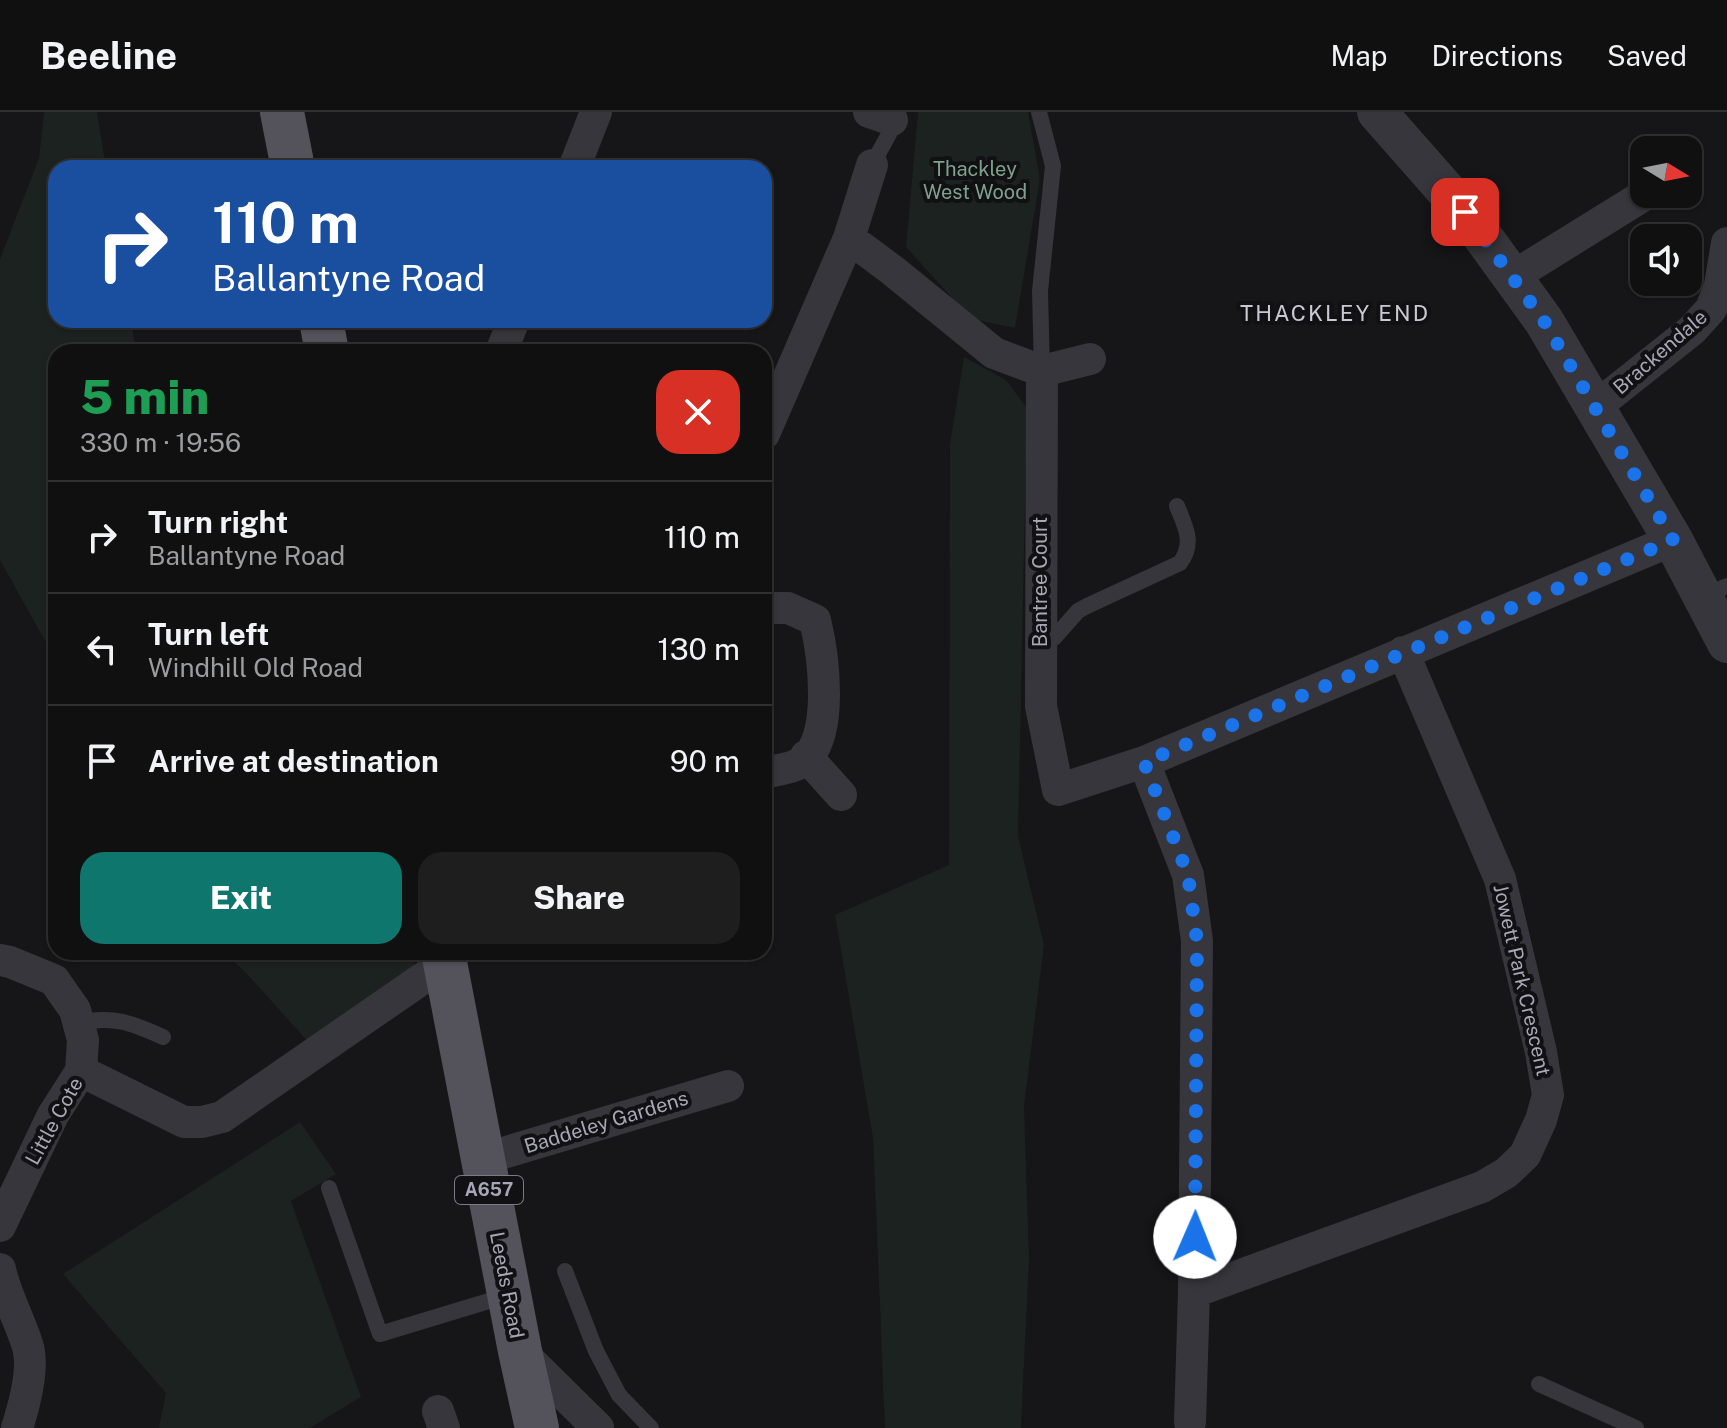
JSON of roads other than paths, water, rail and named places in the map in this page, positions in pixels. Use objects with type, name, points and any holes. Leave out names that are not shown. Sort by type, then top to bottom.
[{"type":"main road","points":[[282,112],[291,160]]},
{"type":"main road","name":"Leeds Road","points":[[444,960],[534,1427]]},
{"type":"street","points":[[577,160],[596,112]]},
{"type":"street","points":[[1377,112],[1465,212],[1544,321],[1673,540],[1715,591],[1727,643]]},
{"type":"street","points":[[772,416],[849,238],[872,165]]},
{"type":"street","points":[[1512,277],[1630,204]]},
{"type":"street","points":[[849,238],[994,353],[1042,371],[1090,359]]},
{"type":"street","name":"Brackendale","points":[[1594,408],[1720,306],[1727,243]]},
{"type":"street","name":"Bantree Court","points":[[1042,371],[1041,706],[1058,790],[1144,762]]},
{"type":"street","points":[[1190,1422],[1197,941],[1188,875],[1144,762],[1673,540]]},
{"type":"street","points":[[772,608],[788,608],[815,620],[823,655],[823,717],[814,747],[801,763],[772,771]]},
{"type":"street","name":"Jowett Park Crescent","points":[[1194,1292],[1482,1187],[1506,1173],[1525,1155],[1541,1120],[1548,1095],[1541,1052],[1500,879],[1403,652]]},
{"type":"street","points":[[806,756],[841,795]]},
{"type":"street","name":"Little Cote","points":[[0,960],[54,980],[75,1010],[83,1040],[81,1071],[53,1115],[0,1226]]},
{"type":"street","points":[[81,1071],[184,1122],[222,1117],[441,960]]},
{"type":"street","name":"Baddeley Gardens","points":[[483,1159],[728,1086]]},
{"type":"street","points":[[0,1269],[29,1350],[26,1400],[17,1428]]},
{"type":"street","points":[[520,1351],[598,1428]]},
{"type":"lane","points":[[1039,112],[1053,166],[1040,291],[1042,371]]},
{"type":"lane","points":[[872,165],[889,134],[885,115]]},
{"type":"lane","points":[[1040,640],[1054,638],[1078,611],[1087,606],[1180,563],[1189,535],[1177,506]]},
{"type":"lane","points":[[78,1023],[99,1018],[114,1020],[132,1023],[163,1037]]},
{"type":"lane","points":[[329,1188],[380,1334],[510,1295]]},
{"type":"lane","points":[[565,1271],[596,1351],[619,1395],[651,1428]]},
{"type":"lane","points":[[1539,1384],[1636,1428]]},
{"type":"district","name":"THACKLEY END","points":[[1335,313]]},
{"type":"park label","name":"Thackley West Wood","points":[[975,180]]}]
